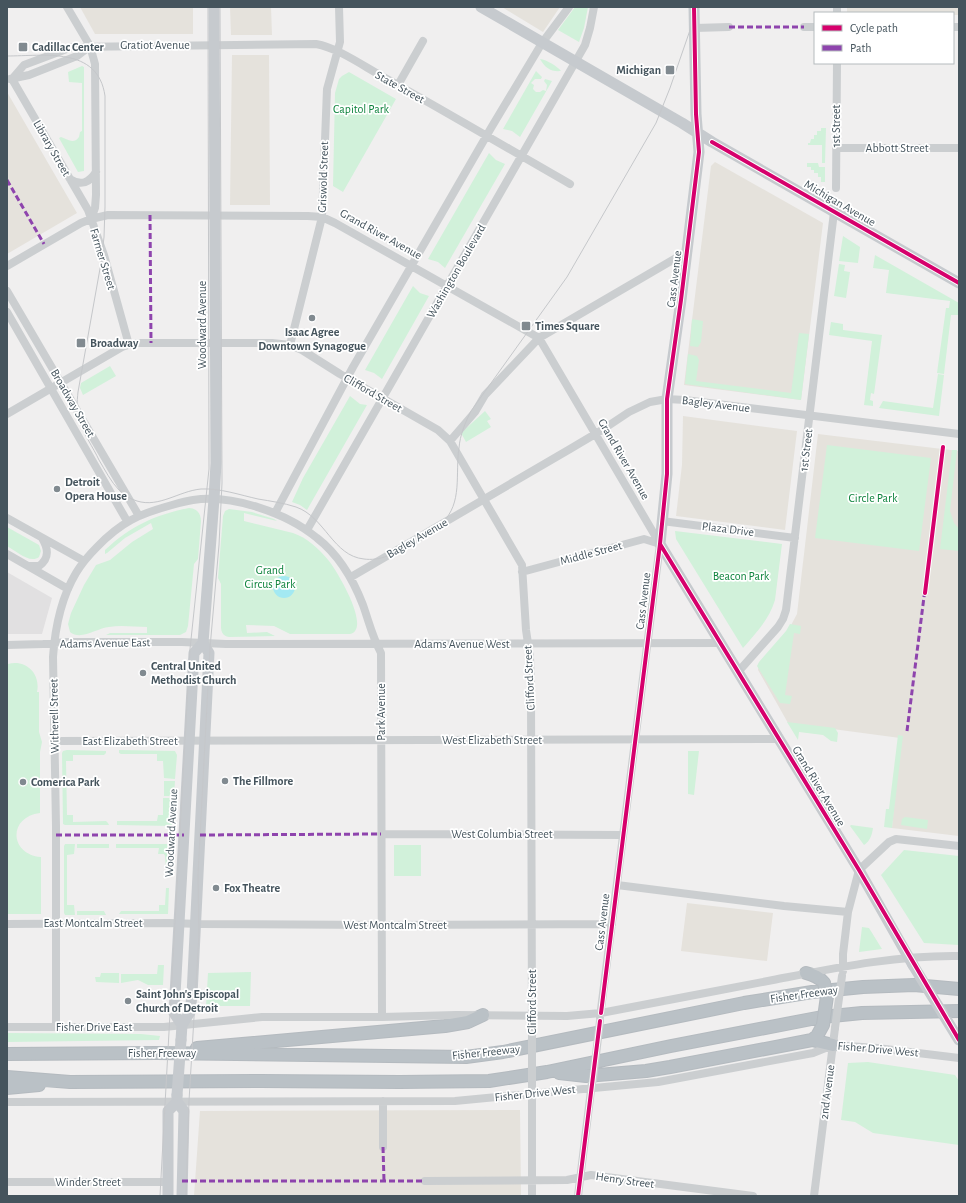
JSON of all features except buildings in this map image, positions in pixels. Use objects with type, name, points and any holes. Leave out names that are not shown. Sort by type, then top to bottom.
[{"type":"highway","points":[[806,973],[819,978],[824,983],[827,996],[823,1025],[817,1036],[812,1040]]},
{"type":"highway","name":"Fisher Freeway","points":[[7,1054],[157,1053],[466,1057],[503,1052],[744,1003],[812,992],[863,987],[914,985],[959,989]]},
{"type":"highway","name":"Fisher Freeway","points":[[7,1076],[70,1082],[489,1081],[547,1072],[678,1044],[822,1017],[862,1013],[959,1011]]},
{"type":"highway","points":[[157,1053],[222,1044],[445,1026],[468,1022],[483,1015]]},
{"type":"highway","points":[[547,1072],[586,1076],[646,1071],[670,1068],[812,1040],[833,1045]]},
{"type":"highway","points":[[7,1088],[70,1082]]},
{"type":"main road","name":"Woodward Avenue","points":[[168,1196],[168,1111],[177,1098],[182,1025],[190,1012],[209,653],[203,643],[214,499],[216,344],[214,7]]},
{"type":"main road","name":"Michigan Avenue","points":[[481,7],[959,283]]},
{"type":"main road","name":"Cass Avenue","points":[[660,544],[667,458],[667,399],[688,251],[699,152],[697,132],[694,7]]},
{"type":"main road","name":"Grand River Avenue","points":[[660,544],[859,870],[911,961],[959,1040]]},
{"type":"main road","name":"Woodward Avenue","points":[[182,1025],[174,1013],[194,653],[203,643]]},
{"type":"main road","name":"Woodward Avenue","points":[[177,1098],[184,1111],[182,1196]]},
{"type":"street","name":"Farmer Street","points":[[67,7],[90,46],[95,64],[96,171],[95,208],[91,219],[104,255],[129,345]]},
{"type":"street","name":"Griswold Street","points":[[290,344],[322,217],[327,89],[340,42],[339,7]]},
{"type":"street","points":[[275,513],[347,378],[487,136],[542,43],[569,7]]},
{"type":"street","name":"Washington Boulevard","points":[[307,530],[576,61],[588,38],[594,7]]},
{"type":"street","points":[[694,28],[729,27]]},
{"type":"street","points":[[804,27],[814,27]]},
{"type":"street","points":[[398,85],[423,41]]},
{"type":"street","name":"State Street","points":[[214,45],[316,44],[330,48],[398,85],[570,184]]},
{"type":"street","name":"Gratiot Avenue","points":[[90,46],[214,45]]},
{"type":"street","points":[[9,80],[29,75],[76,56],[90,46]]},
{"type":"street","name":"1st Street","points":[[836,188],[837,64]]},
{"type":"street","name":"Library Street","points":[[9,80],[70,178],[88,210],[91,219]]},
{"type":"street","name":"Abbott Street","points":[[836,148],[959,148]]},
{"type":"street","points":[[70,178],[75,182],[86,183],[91,179],[96,171]]},
{"type":"street","name":"1st Street","points":[[738,672],[778,627],[786,610],[834,212]]},
{"type":"street","name":"Grand River Avenue","points":[[7,266],[91,219],[108,215],[322,217],[335,222],[539,338],[660,544]]},
{"type":"street","points":[[450,441],[475,412],[485,395],[539,338],[688,251]]},
{"type":"street","name":"Broadway Street","points":[[7,290],[139,516]]},
{"type":"street","name":"Broadway Street","points":[[7,312],[127,521]]},
{"type":"street","name":"Clifford Street","points":[[7,414],[122,347],[129,345],[151,343],[290,344],[438,430],[450,441],[522,565],[526,630],[530,657],[532,1196]]},
{"type":"street","name":"Bagley Avenue","points":[[351,577],[595,434],[628,412],[650,402],[667,399],[685,400],[959,434]]},
{"type":"street","name":"Park Avenue","points":[[214,499],[256,506],[275,513],[288,518],[319,539],[336,557],[351,577],[363,605],[371,632],[381,653],[380,740],[382,1017]]},
{"type":"street","name":"Witherell Street","points":[[56,1027],[54,643],[59,618],[68,589],[76,574],[84,561],[108,535],[127,521],[151,511],[193,500],[214,499]]},
{"type":"street","points":[[7,518],[84,561]]},
{"type":"street","name":"Plaza Drive","points":[[662,521],[795,538]]},
{"type":"street","points":[[25,564],[39,566],[46,558],[48,553],[47,547],[41,537]]},
{"type":"street","name":"Middle Street","points":[[522,572],[644,540],[660,544]]},
{"type":"street","name":"Cass Avenue","points":[[578,1196],[660,544]]},
{"type":"street","points":[[7,554],[68,589]]},
{"type":"street","name":"Adams Avenue East","points":[[7,645],[67,642],[203,643]]},
{"type":"street","name":"Adams Avenue West","points":[[203,643],[720,643]]},
{"type":"street","name":"West Elizabeth Street","points":[[205,741],[779,739]]},
{"type":"street","name":"East Elizabeth Street","points":[[54,741],[205,741]]},
{"type":"street","name":"West Columbia Street","points":[[381,834],[623,834]]},
{"type":"street","points":[[859,870],[889,842],[896,839],[959,846]]},
{"type":"street","name":"2nd Avenue","points":[[814,1196],[836,1028],[848,912],[859,870]]},
{"type":"street","points":[[616,885],[784,906],[848,912]]},
{"type":"street","name":"East Montcalm Street","points":[[7,924],[179,923]]},
{"type":"street","name":"West Montcalm Street","points":[[179,923],[381,925],[612,924]]},
{"type":"street","points":[[182,1025],[262,1017],[483,1015],[532,1019],[567,1016],[600,1017],[843,966],[886,960],[911,961],[959,956]]},
{"type":"street","name":"Fisher Drive East","points":[[7,1027],[164,1027],[182,1025]]},
{"type":"street","name":"Fisher Drive West","points":[[177,1098],[189,1101],[455,1101],[532,1094],[592,1083],[658,1082],[813,1054],[833,1045],[877,1048],[959,1058]]},
{"type":"street","points":[[7,1102],[177,1098]]},
{"type":"street","points":[[383,1101],[383,1147]]},
{"type":"street","name":"Henry Street","points":[[425,1181],[566,1180],[591,1175],[753,1196]]},
{"type":"street","name":"Winder Street","points":[[7,1182],[169,1182]]},
{"type":"shaded area","points":[[80,7],[193,7],[193,34],[95,34]]},
{"type":"shaded area","points":[[230,7],[271,7],[272,35],[231,35]]},
{"type":"shaded area","points":[[502,7],[560,7],[543,32]]},
{"type":"shaded area","points":[[847,7],[959,7],[959,15],[954,15],[954,12],[847,12]]},
{"type":"shaded area","points":[[232,55],[269,55],[270,205],[230,205]]},
{"type":"shaded area","points":[[7,92],[77,213],[7,254]]},
{"type":"shaded area","points":[[715,162],[823,223],[801,400],[684,385],[711,166]]},
{"type":"shaded area","points":[[683,416],[797,431],[785,530],[676,516],[682,465]]},
{"type":"shaded area","points":[[818,434],[959,451],[959,836],[892,828],[900,738],[788,723],[758,670],[759,663],[789,629],[797,614]]},
{"type":"shaded area","points":[[7,572],[52,598],[42,634],[7,634]]},
{"type":"shaded area","points":[[687,903],[773,913],[767,961],[681,951]]},
{"type":"shaded area","points":[[520,1110],[521,1196],[194,1196],[200,1111]]},
{"type":"green space","points":[[575,7],[588,7],[584,28],[579,42],[558,30]]},
{"type":"green space","points":[[540,59],[552,64],[561,71],[549,69]]},
{"type":"green space","points":[[82,66],[84,67],[84,171],[78,172],[59,138],[61,137],[70,141],[75,141],[82,131],[82,83],[69,82],[68,72]]},
{"type":"green space","points":[[536,71],[542,77],[541,79],[535,79],[531,83],[534,85],[533,89],[536,92],[543,90],[546,91],[547,85],[544,81],[545,79],[552,81],[520,137],[512,131],[503,129]]},
{"type":"green space","name":"Capitol Park","points":[[349,72],[396,99],[343,192],[333,186],[335,93],[339,79]]},
{"type":"green space","points":[[821,128],[826,128],[825,163],[822,163],[822,145],[808,145],[811,139],[814,139],[814,135],[817,135],[817,131],[821,131]]},
{"type":"green space","points":[[489,153],[496,160],[505,164],[445,268],[438,262],[428,259]]},
{"type":"green space","points":[[807,163],[818,163],[819,167],[825,167],[825,182],[821,182],[821,177],[818,177],[818,173],[814,173],[814,170],[811,170],[811,167],[807,167]]},
{"type":"green space","points":[[843,236],[860,247],[858,263],[839,261]]},
{"type":"green space","points":[[875,255],[959,303],[959,315],[951,315],[944,374],[937,373],[946,308],[949,308],[950,301],[886,293],[889,270],[873,268]]},
{"type":"green space","points":[[839,264],[845,265],[844,271],[850,272],[846,298],[834,296]]},
{"type":"green space","points":[[413,286],[420,293],[429,296],[382,379],[374,373],[365,370]]},
{"type":"green space","points":[[692,319],[703,321],[701,342],[698,347],[690,346]]},
{"type":"green space","points":[[831,322],[843,324],[843,330],[882,335],[874,394],[871,393],[870,400],[873,401],[873,406],[864,405],[872,341],[829,335]]},
{"type":"green space","points":[[799,333],[809,334],[801,400],[685,384],[688,354],[697,356],[699,360],[696,381],[791,393]]},
{"type":"green space","points":[[110,366],[116,376],[83,395],[80,388],[81,383]]},
{"type":"green space","points":[[938,374],[944,375],[939,416],[879,408],[883,401],[933,408]]},
{"type":"green space","points":[[350,396],[360,404],[367,405],[307,510],[292,502],[303,478]]},
{"type":"green space","points":[[485,411],[491,419],[487,421],[491,427],[466,442],[461,433]]},
{"type":"green space","name":"Circle Park","points":[[827,445],[931,458],[919,551],[815,538]]},
{"type":"green space","points":[[952,450],[957,450],[950,511],[954,523],[959,529],[959,551],[940,549]]},
{"type":"green space","points":[[189,508],[198,512],[201,521],[198,559],[194,564],[188,626],[186,632],[180,635],[106,635],[110,633],[147,633],[147,627],[114,626],[84,635],[70,632],[68,624],[71,613],[84,585],[96,565],[110,560],[132,542],[153,529],[151,523],[125,538],[105,554],[105,550],[124,534],[154,518]]},
{"type":"green space","name":"Grand Circus Park","points":[[229,509],[252,512],[274,519],[277,521],[244,513],[244,521],[293,533],[304,538],[317,548],[333,567],[351,599],[357,622],[356,630],[350,634],[290,634],[274,626],[246,625],[247,633],[267,632],[275,636],[229,637],[224,635],[221,629],[221,584],[218,578],[223,516],[225,511]]},
{"type":"green space","points":[[7,527],[39,545],[41,551],[39,557],[35,559],[27,558],[7,546]]},
{"type":"green space","name":"Beacon Park","points":[[675,531],[782,544],[775,600],[762,626],[743,648],[676,539]]},
{"type":"green space","points":[[790,624],[801,626],[800,634],[794,633],[785,695],[792,696],[790,704],[780,703],[757,666]]},
{"type":"green space","name":"Comerica Park","points":[[7,662],[8,664],[21,664],[31,669],[37,679],[37,692],[39,692],[39,732],[42,742],[40,752],[40,813],[30,816],[22,821],[16,835],[18,843],[23,849],[30,854],[41,857],[41,914],[7,914]]},
{"type":"green space","points":[[787,722],[835,728],[838,733],[837,742],[831,741],[823,735],[799,732],[798,740]]},
{"type":"green space","points":[[898,735],[903,736],[892,828],[884,827],[886,809],[889,809]]},
{"type":"green space","points":[[119,750],[175,751],[177,755],[175,779],[164,778],[163,761],[157,761],[157,754],[121,754],[119,753]]},
{"type":"green space","points":[[63,751],[106,751],[104,755],[73,755],[73,761],[66,761],[67,815],[73,815],[73,822],[106,821],[109,825],[63,824],[62,753]]},
{"type":"green space","points":[[688,751],[699,751],[694,795],[688,794]]},
{"type":"green space","points":[[164,781],[175,781],[174,796],[164,796]]},
{"type":"green space","points":[[163,798],[174,798],[172,826],[117,825],[117,821],[157,821],[158,815],[163,815]]},
{"type":"green space","points":[[905,817],[928,820],[927,829],[901,825],[902,819]]},
{"type":"green space","points":[[850,826],[873,828],[868,842],[864,845]]},
{"type":"green space","points":[[65,844],[75,844],[74,854],[67,855],[67,905],[74,905],[75,915],[65,915],[64,913]]},
{"type":"green space","points":[[77,844],[109,844],[109,848],[77,848]]},
{"type":"green space","points":[[116,844],[172,844],[170,868],[166,868],[164,854],[158,854],[159,848],[116,848]]},
{"type":"green space","points":[[394,845],[421,845],[421,876],[394,876]]},
{"type":"green space","points":[[904,850],[959,856],[959,945],[924,943],[881,875]]},
{"type":"green space","points":[[166,888],[169,888],[168,914],[119,914],[121,911],[159,911],[159,905],[165,905]]},
{"type":"green space","points":[[77,911],[104,911],[106,915],[77,915]]},
{"type":"green space","points":[[862,927],[869,928],[882,949],[859,952]]},
{"type":"green space","points":[[158,965],[164,965],[163,985],[148,985],[138,980],[121,983],[121,974],[157,974]]},
{"type":"green space","points":[[251,972],[250,1006],[206,1006],[208,973]]},
{"type":"green space","points":[[101,973],[119,973],[119,983],[96,982],[95,977],[100,977]]},
{"type":"green space","points":[[7,1033],[141,1034],[160,1036],[159,1040],[7,1042]]},
{"type":"green space","points":[[868,1062],[955,1075],[959,1081],[959,1145],[873,1133],[855,1122],[841,1120],[848,1063]]},
{"type":"water","points":[[284,576],[292,579],[295,587],[292,595],[284,598],[276,595],[273,587],[276,579]]},
{"type":"tram line","points":[[160,1196],[190,649],[209,469],[208,7]]},
{"type":"tram line","points":[[186,1196],[189,1101],[199,934],[198,874],[210,648],[219,545],[222,483],[220,7]]},
{"type":"tram line","points":[[7,56],[52,55],[81,61],[92,69],[100,80],[105,96],[104,237],[101,263],[78,392],[77,407],[84,432],[113,483],[127,497],[145,503],[161,501],[193,490],[208,489],[296,507],[306,512],[314,519],[344,551],[353,556],[364,559],[373,559],[387,556],[432,530],[442,523],[449,515],[456,497],[460,438],[471,411],[567,277],[656,123],[670,88],[698,7]]},
{"type":"marked path","points":[[729,27],[804,27]]},
{"type":"marked path","points":[[7,180],[44,244]]},
{"type":"marked path","points":[[150,215],[151,343]]},
{"type":"marked path","points":[[907,731],[925,589]]},
{"type":"marked path","points":[[200,835],[381,834]]},
{"type":"marked path","points":[[56,835],[184,835]]},
{"type":"marked path","points":[[383,1147],[384,1181]]},
{"type":"marked path","points":[[182,1181],[425,1181]]},
{"type":"cycle path","points":[[601,1013],[660,544],[667,474],[667,399],[699,152],[696,114],[694,7]]},
{"type":"cycle path","points":[[712,142],[959,283]]},
{"type":"cycle path","points":[[925,593],[943,447]]},
{"type":"cycle path","points":[[660,544],[859,870],[959,1040]]},
{"type":"cycle path","points":[[578,1196],[600,1021]]},
{"type":"place","name":"Cadillac Center","points":[[23,47]]},
{"type":"place","name":"Michigan","points":[[670,70]]},
{"type":"place","name":"Isaac Agree Downtown Synagogue","points":[[312,318]]},
{"type":"place","name":"Times Square","points":[[526,326]]},
{"type":"place","name":"Broadway","points":[[81,343]]},
{"type":"place","name":"Detroit Opera House","points":[[57,489]]},
{"type":"place","name":"Central United Methodist Church","points":[[143,673]]},
{"type":"place","name":"The Fillmore","points":[[225,781]]},
{"type":"place","name":"Comerica Park","points":[[23,782]]},
{"type":"place","name":"Fox Theatre","points":[[216,888]]},
{"type":"place","name":"Saint John's Episcopal Church of Detroit","points":[[128,1001]]}]
